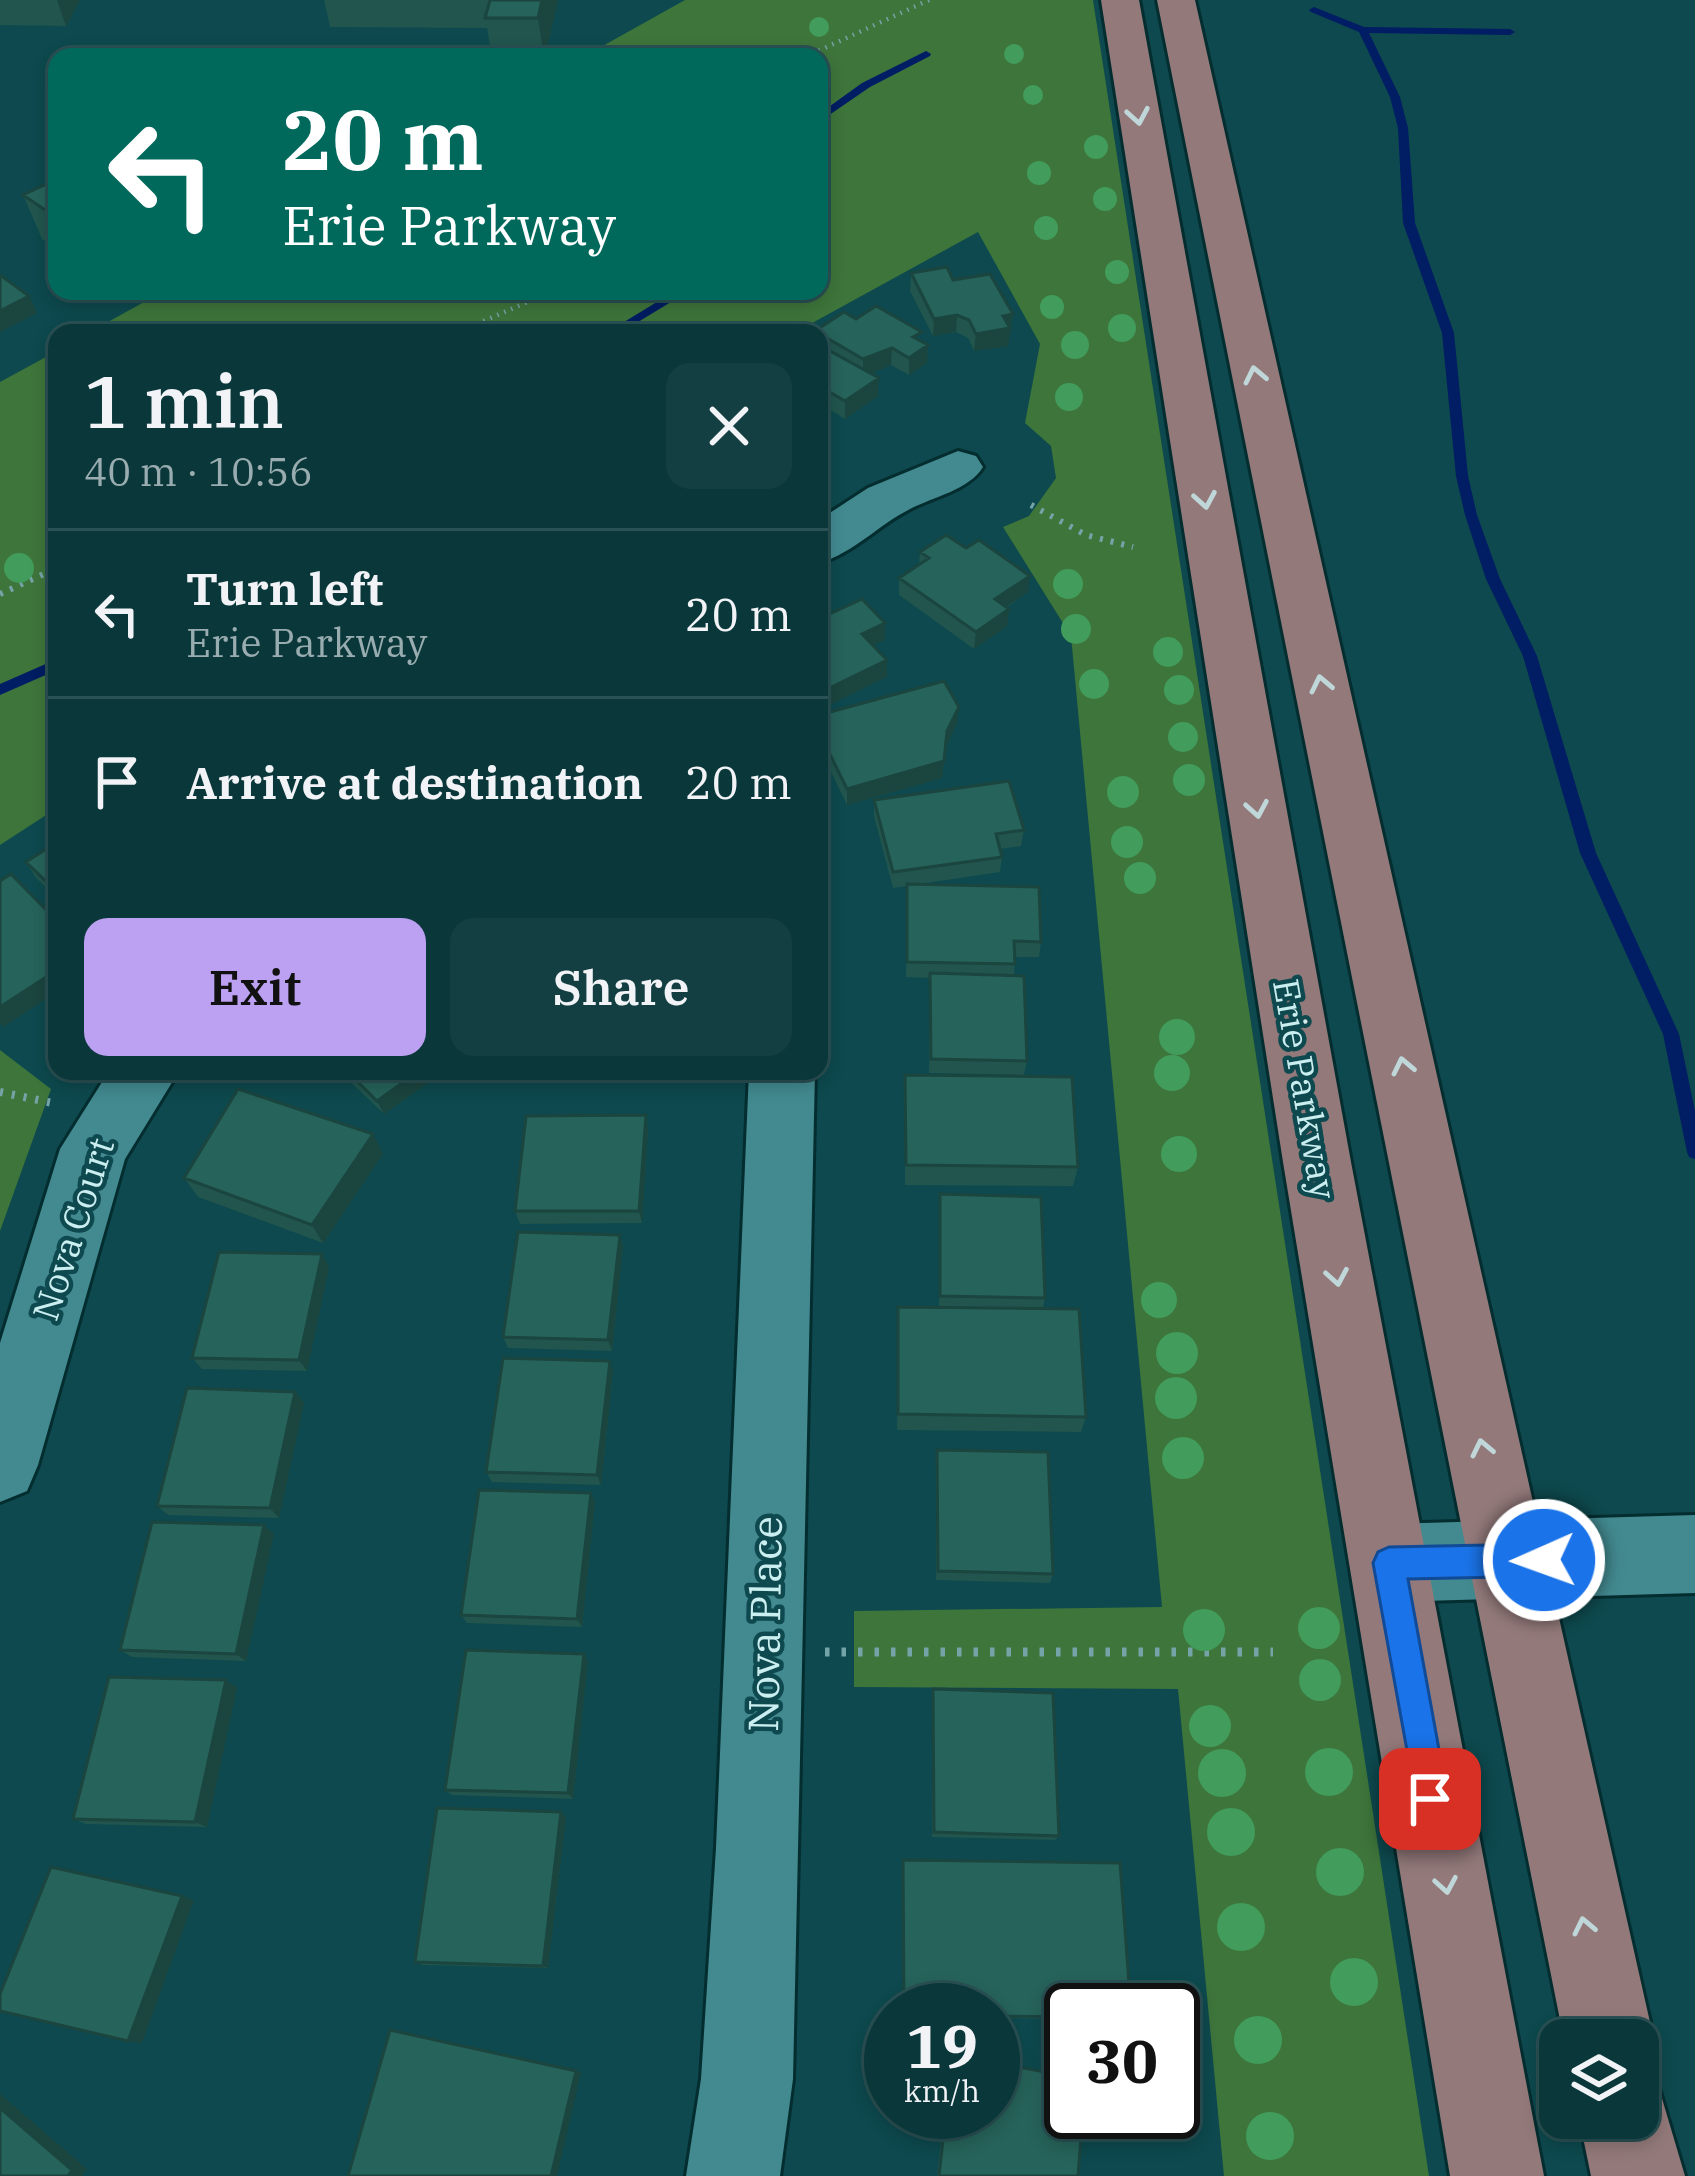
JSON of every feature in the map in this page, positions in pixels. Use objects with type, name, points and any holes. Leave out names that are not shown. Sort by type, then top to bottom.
[{"type":"main road","name":"Erie Parkway","points":[[1120,0],[1497,2176]]},
{"type":"main road","points":[[1176,0],[1605,2019]]},
{"type":"main road","points":[[1630,2139],[1638,2176]]},
{"type":"street","points":[[828,539],[886,500],[958,467]]},
{"type":"street","name":"Nova Court","points":[[0,1466],[94,1149],[140,1080]]},
{"type":"street","name":"Nova Place","points":[[733,2176],[747,2079],[759,1848],[782,1080]]},
{"type":"street","points":[[1389,1563],[1695,1554]]},
{"type":"path","points":[[825,48],[929,0]]},
{"type":"path","points":[[477,324],[532,300]]},
{"type":"path","points":[[1031,505],[1086,535],[1133,547]]},
{"type":"path","points":[[0,594],[48,572]]},
{"type":"path","points":[[0,1092],[55,1104]]},
{"type":"path","points":[[840,1652],[1273,1652]]},
{"type":"green space","points":[[685,0],[1093,0],[1429,2176],[1224,2176],[1178,1689],[854,1687],[854,1611],[1162,1607],[1071,636],[1003,527],[1029,516],[1056,478],[1051,446],[1025,423],[1040,344],[978,232],[810,324],[104,324],[148,300],[828,300],[828,48],[599,48]]},
{"type":"green space","points":[[48,356],[48,814],[0,845],[0,382]]},
{"type":"green space","points":[[0,1050],[51,1089],[0,1231]]},
{"type":"building","points":[[490,0],[542,0],[538,18],[485,18]]},
{"type":"building","points":[[48,183],[48,212],[23,195]]},
{"type":"building","points":[[947,267],[953,280],[990,274],[1013,314],[1003,316],[1010,328],[976,334],[969,320],[957,315],[934,319],[911,273]]},
{"type":"building","points":[[0,275],[29,296],[0,311]]},
{"type":"building","points":[[876,306],[922,332],[913,337],[928,345],[909,358],[892,348],[863,359],[828,339],[826,324],[844,312],[856,319]]},
{"type":"building","points":[[828,350],[879,378],[845,401],[828,391]]},
{"type":"building","points":[[946,535],[966,548],[979,540],[1030,576],[995,599],[1009,609],[976,632],[899,578],[929,558],[920,552]]},
{"type":"building","points":[[862,599],[885,623],[862,634],[887,660],[828,689],[828,615]]},
{"type":"building","points":[[944,681],[959,707],[947,731],[944,761],[847,789],[828,750],[828,713]]},
{"type":"building","points":[[1009,781],[1024,830],[996,834],[1002,857],[893,872],[874,800]]},
{"type":"building","points":[[48,848],[48,883],[26,862]]},
{"type":"building","points":[[11,874],[48,912],[48,976],[0,1007],[0,881]]},
{"type":"building","points":[[907,884],[1039,887],[1041,942],[1014,941],[1015,964],[907,962]]},
{"type":"building","points":[[930,973],[1024,976],[1027,1061],[931,1059]]},
{"type":"building","points":[[905,1075],[1072,1077],[1078,1167],[906,1165]]},
{"type":"building","points":[[356,1080],[406,1080],[377,1101]]},
{"type":"building","points":[[238,1089],[373,1134],[312,1225],[184,1178]]},
{"type":"building","points":[[646,1115],[639,1211],[515,1211],[526,1116]]},
{"type":"building","points":[[940,1194],[1041,1197],[1045,1298],[940,1296]]},
{"type":"building","points":[[518,1232],[620,1235],[608,1340],[503,1337]]},
{"type":"building","points":[[219,1252],[322,1254],[299,1360],[192,1358]]},
{"type":"building","points":[[898,1307],[1079,1309],[1086,1417],[898,1414]]},
{"type":"building","points":[[503,1358],[610,1361],[597,1475],[486,1472]]},
{"type":"building","points":[[187,1388],[295,1392],[270,1508],[157,1506]]},
{"type":"building","points":[[937,1450],[1048,1452],[1053,1574],[938,1571]]},
{"type":"building","points":[[479,1490],[591,1493],[577,1619],[461,1615]]},
{"type":"building","points":[[152,1522],[264,1525],[236,1654],[120,1650]]},
{"type":"building","points":[[466,1650],[584,1654],[568,1793],[445,1790]]},
{"type":"building","points":[[109,1677],[226,1680],[195,1822],[73,1819]]},
{"type":"building","points":[[933,1689],[1053,1693],[1059,1836],[934,1832]]},
{"type":"building","points":[[437,1808],[561,1812],[543,1966],[415,1962]]},
{"type":"building","points":[[903,1860],[1120,1863],[1129,1983],[1044,1983],[1044,2017],[1020,2016],[1020,1983],[904,1983]]},
{"type":"building","points":[[51,1867],[182,1896],[128,2041],[0,2011],[0,1994]]},
{"type":"building","points":[[390,2030],[576,2071],[551,2176],[348,2176]]},
{"type":"building","points":[[1020,2067],[1044,2072],[1044,2139],[1081,2139],[1078,2176],[939,2176],[943,2139],[1020,2139]]},
{"type":"building","points":[[0,2108],[72,2170],[68,2176],[0,2176]]},
{"type":"waterway","points":[[1314,10],[1363,30]]},
{"type":"waterway","points":[[1363,30],[1510,32]]},
{"type":"waterway","points":[[1363,30],[1395,97],[1403,128],[1409,223],[1448,333],[1462,476],[1471,515],[1493,579],[1530,656],[1588,853],[1671,1034],[1695,1152]]},
{"type":"waterway","points":[[828,112],[866,85],[926,54]]},
{"type":"waterway","points":[[627,324],[668,300]]},
{"type":"waterway","points":[[0,690],[48,668]]},
{"type":"route","points":[[1430,1799],[1389,1563],[1544,1560]]}]
